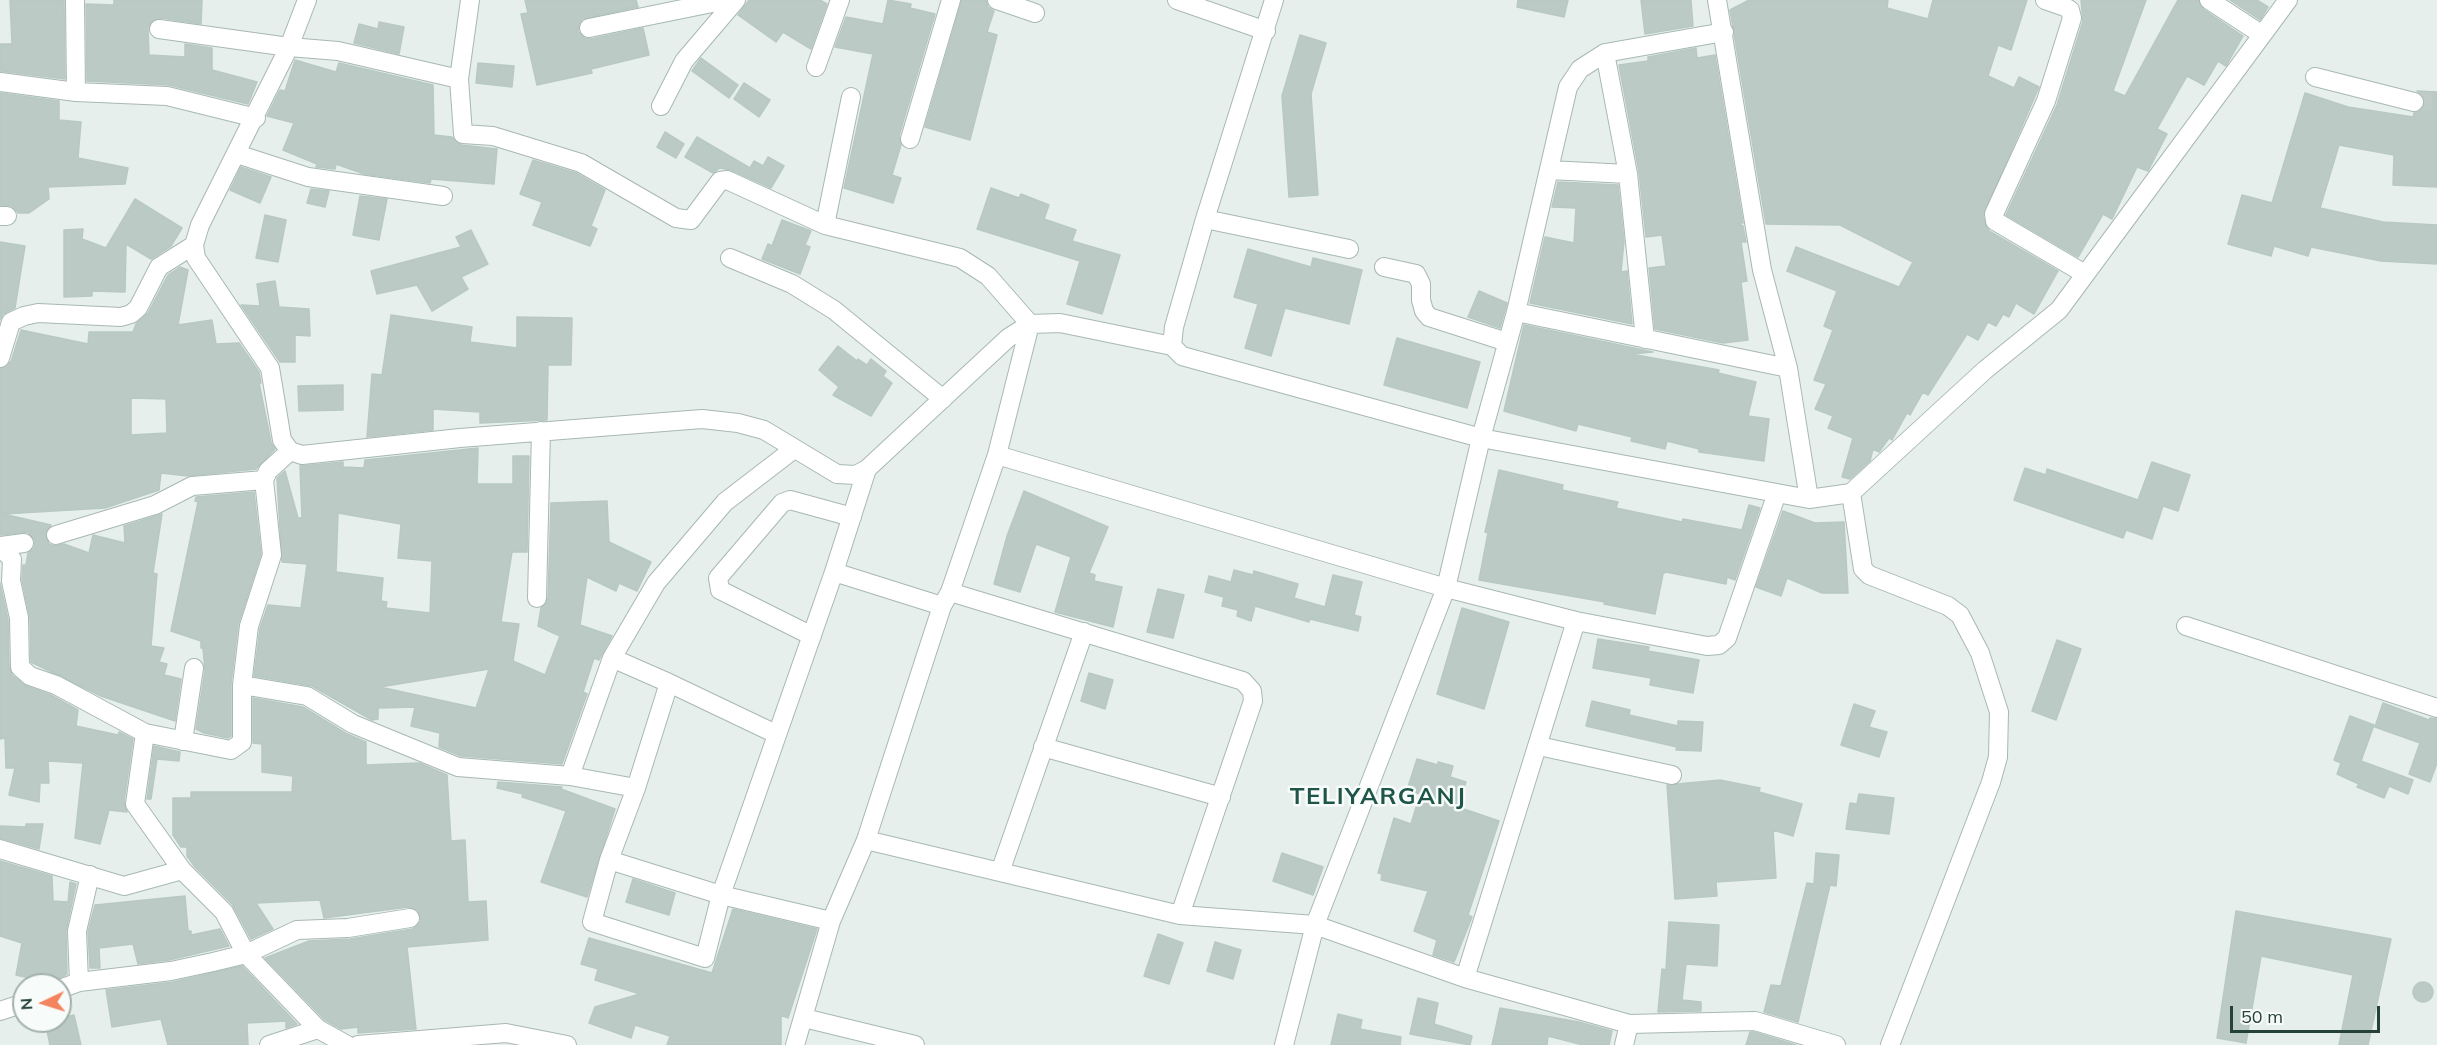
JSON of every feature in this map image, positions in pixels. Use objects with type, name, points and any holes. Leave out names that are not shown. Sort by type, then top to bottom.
[{"type":"street","points":[[75,0],[76,92]]},
{"type":"street","points":[[307,0],[289,48],[256,118],[200,225],[194,245],[196,258],[270,368],[282,440],[290,451],[302,455],[702,419],[738,423],[764,430],[837,474],[856,475],[867,469],[1008,338],[1030,324],[1060,323],[1172,346],[1182,356],[1481,438],[1809,499],[1851,493],[1985,370],[2059,310],[2288,0]]},
{"type":"street","points":[[470,0],[459,79],[463,134],[493,136],[581,163],[676,218],[691,220],[720,181],[727,180],[825,225],[960,258],[988,276],[1030,324]]},
{"type":"street","points":[[590,28],[727,0]]},
{"type":"street","points":[[661,106],[684,61],[736,0]]},
{"type":"street","points":[[816,67],[840,0]]},
{"type":"street","points":[[910,140],[951,0]]},
{"type":"street","points":[[997,0],[1035,13]]},
{"type":"street","points":[[1177,0],[1266,31]]},
{"type":"street","points":[[1172,346],[1174,327],[1205,219],[1274,0]]},
{"type":"street","points":[[1717,0],[1762,270],[1788,368],[1809,499]]},
{"type":"street","points":[[2046,0],[2065,6],[2070,10],[2072,18],[2046,101],[1994,214],[1998,226],[2085,274]]},
{"type":"street","points":[[2209,0],[2261,34]]},
{"type":"street","points":[[159,30],[289,48],[338,51],[459,79]]},
{"type":"street","points":[[1284,1045],[1315,926],[1446,588],[1481,438],[1516,312],[1568,87],[1580,69],[1605,53],[1724,32]]},
{"type":"street","points":[[1605,53],[1628,174],[1645,339]]},
{"type":"street","points":[[2315,77],[2414,102]]},
{"type":"street","points":[[0,82],[76,92],[167,96],[256,118]]},
{"type":"street","points":[[825,225],[851,97]]},
{"type":"street","points":[[237,154],[308,177],[376,189],[443,196]]},
{"type":"street","points":[[1549,170],[1628,174]]},
{"type":"street","points":[[1205,219],[1349,249]]},
{"type":"street","points":[[0,358],[11,322],[24,316],[38,314],[121,317],[131,314],[138,308],[159,267],[194,245]]},
{"type":"street","points":[[730,258],[792,284],[834,310],[943,399]]},
{"type":"street","points":[[1384,267],[1416,274],[1421,284],[1424,311],[1429,317],[1507,342]]},
{"type":"street","points":[[1516,312],[1788,368]]},
{"type":"street","points":[[795,1045],[831,921],[866,840],[946,599],[997,455],[1030,324]]},
{"type":"street","points":[[537,598],[541,432]]},
{"type":"street","points":[[570,776],[612,658],[656,583],[725,502],[794,449]]},
{"type":"street","points":[[0,546],[12,559],[11,581],[19,618],[19,663],[23,671],[56,685],[146,734],[231,750],[242,742],[242,685],[251,613],[269,570],[272,555],[264,480],[268,471],[290,451]]},
{"type":"street","points":[[997,455],[1446,588],[1576,621],[1707,646],[1719,645],[1727,638],[1777,493]]},
{"type":"street","points":[[669,683],[636,788],[609,860],[592,922],[705,958],[721,895],[834,572],[867,469]]},
{"type":"street","points":[[56,535],[155,505],[192,486],[264,480]]},
{"type":"street","points":[[1851,493],[1863,569],[1869,575],[1948,606],[1960,615],[1980,653],[1999,712],[1998,757],[1991,782],[1890,1045]]},
{"type":"street","points":[[812,636],[720,590],[718,578],[782,503],[790,500],[852,517]]},
{"type":"street","points":[[0,546],[24,543]]},
{"type":"street","points":[[834,572],[1083,632],[1243,681],[1252,690],[1253,701],[1180,915]]},
{"type":"street","points":[[1465,978],[1576,621]]},
{"type":"street","points":[[2186,626],[2437,708]]},
{"type":"street","points":[[1000,872],[1083,632]]},
{"type":"street","points":[[612,658],[776,734]]},
{"type":"street","points":[[183,741],[194,668]]},
{"type":"street","points":[[242,685],[307,696],[353,724],[458,767],[570,776],[636,788]]},
{"type":"street","points":[[146,734],[135,804],[182,870],[224,912],[246,954],[318,1029],[347,1045]]},
{"type":"street","points":[[1539,746],[1672,775]]},
{"type":"street","points":[[1043,747],[1221,797]]},
{"type":"street","points":[[866,840],[1180,915],[1315,926],[1465,978],[1629,1024],[1755,1021],[1836,1045]]},
{"type":"street","points":[[0,849],[124,886],[182,870]]},
{"type":"street","points":[[609,860],[721,895],[831,921]]},
{"type":"street","points":[[79,982],[76,931],[90,875]]},
{"type":"street","points":[[72,985],[171,971],[246,954],[297,930],[348,928],[410,918]]},
{"type":"street","points":[[804,1018],[915,1045]]},
{"type":"street","points":[[1624,1045],[1629,1024]]},
{"type":"street","points":[[269,1045],[318,1029]]},
{"type":"street","points":[[358,1045],[506,1033],[567,1045]]},
{"type":"building","points":[[10,0],[64,0],[65,79],[0,71],[0,44],[12,44]]},
{"type":"building","points":[[114,0],[202,0],[201,24],[161,18],[151,22],[148,28],[149,55],[185,57],[185,44],[212,48],[212,70],[257,82],[248,104],[169,85],[87,81],[86,4],[114,5]]},
{"type":"building","points":[[525,0],[636,0],[638,7],[582,19],[578,31],[585,38],[591,39],[643,28],[649,55],[591,69],[592,73],[537,85],[521,14],[528,13]]},
{"type":"building","points":[[749,0],[820,0],[827,4],[811,49],[783,32],[776,42],[738,15]]},
{"type":"building","points":[[888,0],[911,4],[910,8],[935,14],[899,136],[901,145],[892,175],[901,178],[893,203],[844,188],[873,54],[835,47],[846,17],[883,24]]},
{"type":"building","points":[[962,0],[986,0],[988,7],[994,11],[987,32],[997,35],[970,140],[925,127]]},
{"type":"building","points":[[1518,0],[1568,0],[1564,17],[1517,7]]},
{"type":"building","points":[[1641,0],[1691,0],[1693,26],[1645,34]]},
{"type":"building","points":[[1749,0],[1888,0],[1887,8],[1928,19],[1933,0],[2027,0],[2011,50],[1998,45],[1988,76],[2014,88],[2019,77],[2039,87],[1983,216],[1989,231],[2058,271],[2034,314],[2016,303],[2009,317],[2003,314],[1996,326],[1988,322],[1978,340],[1967,334],[1928,395],[1923,392],[1910,415],[1907,413],[1892,440],[1889,438],[1879,452],[1873,449],[1870,461],[1850,479],[1842,477],[1853,438],[1828,428],[1833,416],[1815,409],[1826,384],[1814,380],[1833,330],[1824,326],[1837,291],[1787,271],[1796,247],[1899,287],[1913,262],[1840,225],[1766,224],[1730,10]]},
{"type":"building","points":[[2081,0],[2146,0],[2113,91],[2125,96],[2178,0],[2198,0],[2203,9],[2243,36],[2226,66],[2218,61],[2204,85],[2187,76],[2157,129],[2167,134],[2148,171],[2137,167],[2112,219],[2103,214],[2078,257],[2006,215],[2057,105],[2083,21]]},
{"type":"building","points":[[2230,0],[2257,0],[2268,7],[2260,20]]},
{"type":"building","points":[[379,22],[404,27],[399,54],[354,43],[359,24],[378,29]]},
{"type":"building","points":[[1300,35],[1326,43],[1311,94],[1318,195],[1289,197],[1282,96]]},
{"type":"building","points":[[1696,48],[1697,58],[1715,55],[1743,223],[1737,223],[1743,226],[1746,242],[1741,242],[1747,281],[1741,282],[1748,340],[1723,343],[1655,329],[1649,268],[1666,266],[1662,235],[1646,237],[1639,172],[1619,65],[1648,61],[1648,57]]},
{"type":"building","points":[[701,58],[738,85],[729,98],[692,71]]},
{"type":"building","points":[[295,60],[336,72],[339,63],[433,85],[434,135],[452,137],[462,145],[497,149],[494,184],[431,179],[430,183],[364,174],[336,164],[335,169],[316,167],[317,164],[283,150],[294,123],[267,116],[280,90],[285,91]]},
{"type":"building","points":[[478,63],[514,66],[512,87],[476,83]]},
{"type":"building","points":[[744,83],[770,100],[759,117],[734,99]]},
{"type":"building","points":[[2417,91],[2437,92],[2437,187],[2393,185],[2394,155],[2339,145],[2320,208],[2383,222],[2437,225],[2437,264],[2381,261],[2311,247],[2308,256],[2274,246],[2271,256],[2228,244],[2242,195],[2272,203],[2305,93],[2348,107],[2413,117],[2414,113],[2422,110],[2425,104],[2425,98]]},
{"type":"building","points":[[0,93],[59,101],[59,120],[81,122],[78,158],[128,168],[125,184],[48,187],[49,199],[29,213],[18,213],[12,206],[0,205]]},
{"type":"building","points":[[665,132],[684,144],[676,158],[657,147]]},
{"type":"building","points":[[697,137],[750,168],[754,161],[763,166],[768,157],[784,166],[771,188],[731,170],[720,168],[713,173],[685,157]]},
{"type":"building","points":[[533,160],[576,173],[605,190],[591,226],[597,229],[590,246],[533,225],[542,202],[520,194]]},
{"type":"building","points":[[241,167],[271,177],[260,203],[230,190]]},
{"type":"building","points":[[1558,182],[1618,185],[1624,241],[1621,272],[1627,271],[1632,324],[1530,303],[1545,237],[1574,243],[1576,208],[1552,207]]},
{"type":"building","points":[[991,188],[1019,198],[1021,194],[1049,205],[1044,219],[1076,230],[1072,241],[1120,255],[1102,314],[1067,304],[1080,261],[977,229]]},
{"type":"building","points":[[311,189],[329,191],[325,207],[307,203]]},
{"type":"building","points":[[360,196],[387,199],[379,240],[353,235]]},
{"type":"building","points":[[135,199],[182,228],[171,246],[151,259],[126,244],[125,292],[92,291],[92,296],[64,297],[64,230],[83,229],[82,239],[106,248]]},
{"type":"building","points":[[265,215],[286,220],[278,262],[256,258]]},
{"type":"building","points":[[782,220],[811,231],[805,245],[810,247],[800,274],[762,259],[768,244],[772,246]]},
{"type":"building","points":[[471,230],[488,264],[461,277],[468,289],[432,311],[417,285],[377,294],[371,271],[461,247],[456,237]]},
{"type":"building","points":[[0,242],[25,246],[15,308],[3,314],[0,320]]},
{"type":"building","points":[[1248,249],[1311,267],[1313,258],[1362,270],[1349,324],[1285,308],[1271,356],[1245,348],[1258,304],[1234,297]]},
{"type":"building","points":[[180,267],[188,270],[178,325],[212,320],[216,344],[239,343],[259,372],[261,383],[259,383],[271,442],[275,449],[256,469],[188,476],[161,473],[159,490],[105,508],[3,514],[51,525],[45,533],[49,544],[54,546],[64,544],[89,553],[93,535],[125,543],[124,526],[162,514],[153,573],[157,574],[151,646],[164,648],[159,662],[167,664],[164,675],[181,679],[175,721],[101,696],[31,662],[30,618],[22,580],[23,565],[26,565],[28,553],[34,548],[35,541],[28,532],[0,535],[0,369],[11,362],[21,330],[88,344],[89,332],[133,332],[136,324],[148,313],[168,275]],"holes":[[[131,398],[166,399],[167,433],[131,435]]]},
{"type":"building","points":[[275,281],[279,307],[309,309],[310,336],[295,335],[295,362],[280,362],[241,305],[260,306],[257,284]]},
{"type":"building","points":[[1479,291],[1507,303],[1500,328],[1468,317]]},
{"type":"building","points":[[391,315],[472,327],[470,342],[517,348],[517,317],[572,318],[571,365],[548,365],[547,420],[480,423],[480,412],[433,409],[433,430],[367,437],[372,374],[382,375]]},
{"type":"building","points":[[1524,325],[1653,352],[1631,354],[1719,370],[1718,373],[1756,382],[1748,416],[1769,419],[1764,461],[1699,452],[1699,449],[1667,441],[1665,449],[1631,441],[1632,437],[1578,424],[1576,431],[1504,411]]},
{"type":"building","points":[[1397,338],[1480,362],[1467,408],[1384,385]]},
{"type":"building","points":[[838,346],[857,361],[858,359],[867,365],[871,359],[886,371],[883,376],[892,383],[871,416],[833,395],[839,387],[819,370]]},
{"type":"building","points":[[343,385],[343,410],[299,411],[298,386]]},
{"type":"building","points":[[478,448],[477,484],[513,484],[513,456],[529,456],[527,552],[512,552],[501,622],[519,624],[513,661],[545,675],[560,636],[538,626],[541,608],[548,598],[551,503],[607,501],[609,542],[651,562],[637,591],[619,583],[616,591],[587,577],[580,625],[612,636],[599,660],[594,658],[583,692],[587,694],[562,764],[461,756],[439,747],[440,733],[411,726],[415,707],[378,708],[378,719],[372,720],[312,686],[254,676],[260,628],[268,605],[301,608],[307,564],[282,562],[277,478],[285,471],[298,518],[302,518],[300,466],[343,462],[343,467],[364,468],[365,460]],"holes":[[[338,513],[401,524],[398,558],[432,561],[430,613],[386,608],[387,602],[381,601],[383,578],[336,572]],[[489,669],[476,708],[380,687]]]},
{"type":"building","points":[[2152,462],[2190,475],[2178,511],[2163,506],[2152,539],[2126,530],[2123,538],[2014,500],[2025,468],[2046,475],[2047,469],[2138,500]]},
{"type":"building","points":[[1499,470],[1563,485],[1562,490],[1618,502],[1616,508],[1682,522],[1683,519],[1742,530],[1749,505],[1760,508],[1735,580],[1727,577],[1726,584],[1666,572],[1663,574],[1655,614],[1604,604],[1605,602],[1479,580],[1488,533],[1485,532]]},
{"type":"building","points":[[1024,491],[1108,527],[1089,573],[1095,575],[1094,581],[1122,587],[1113,627],[1055,612],[1071,557],[1036,544],[1020,592],[994,584],[1007,536]]},
{"type":"building","points":[[254,492],[261,554],[238,625],[231,684],[231,736],[228,738],[196,729],[205,670],[203,648],[201,648],[201,641],[171,631],[198,502],[195,501],[196,497]]},
{"type":"building","points":[[1783,511],[1815,523],[1844,522],[1848,593],[1822,593],[1787,578],[1781,596],[1756,587]]},
{"type":"building","points":[[1234,570],[1253,575],[1254,571],[1298,584],[1294,598],[1325,607],[1333,575],[1362,582],[1354,615],[1361,617],[1358,631],[1310,619],[1309,622],[1255,606],[1251,621],[1237,616],[1238,610],[1222,606],[1224,597],[1205,592],[1209,576],[1231,582]]},
{"type":"building","points":[[0,583],[8,619],[9,667],[12,675],[26,686],[51,695],[78,710],[76,726],[118,735],[119,732],[133,739],[124,802],[127,812],[109,810],[100,844],[75,838],[83,763],[48,761],[49,783],[40,783],[39,802],[9,795],[15,768],[6,768],[5,738],[0,739]]},
{"type":"building","points":[[1158,589],[1184,595],[1173,638],[1147,632]]},
{"type":"building","points":[[1462,608],[1509,622],[1484,709],[1437,694]]},
{"type":"building","points":[[1598,639],[1649,647],[1648,651],[1699,660],[1693,693],[1650,685],[1651,678],[1593,668]]},
{"type":"building","points":[[2057,640],[2081,649],[2056,720],[2032,711]]},
{"type":"building","points":[[1089,673],[1113,680],[1105,709],[1081,701]]},
{"type":"building","points":[[253,698],[303,707],[347,734],[366,742],[366,765],[419,763],[447,775],[451,841],[465,840],[468,902],[486,901],[488,940],[407,947],[416,1029],[358,1033],[358,1027],[341,1029],[325,1020],[265,958],[309,941],[350,939],[412,929],[421,921],[418,910],[408,907],[324,918],[320,900],[256,903],[273,929],[251,939],[232,904],[195,867],[187,856],[187,847],[181,847],[173,835],[173,798],[191,798],[191,792],[292,792],[293,776],[262,772],[262,744],[253,743]]},
{"type":"building","points":[[1592,701],[1630,710],[1629,715],[1678,726],[1678,721],[1703,722],[1701,751],[1676,750],[1677,747],[1586,726]]},
{"type":"building","points":[[2383,703],[2429,720],[2430,718],[2437,719],[2437,763],[2430,782],[2409,774],[2420,743],[2375,727]]},
{"type":"building","points":[[1854,704],[1875,711],[1869,727],[1887,732],[1879,757],[1841,745]]},
{"type":"building","points":[[2350,716],[2374,725],[2361,761],[2413,780],[2408,794],[2389,786],[2384,798],[2357,787],[2359,784],[2337,774],[2341,763],[2334,760]]},
{"type":"building","points":[[154,746],[180,752],[179,761],[157,759],[151,799],[147,799]]},
{"type":"building","points":[[1417,759],[1438,765],[1438,762],[1453,766],[1450,777],[1466,782],[1458,807],[1499,821],[1468,915],[1472,917],[1454,962],[1433,955],[1437,940],[1414,931],[1428,891],[1381,880],[1382,874],[1378,873],[1394,818],[1411,824],[1420,794],[1407,790]]},
{"type":"building","points":[[1720,780],[1760,788],[1759,792],[1802,804],[1793,836],[1773,830],[1776,878],[1716,882],[1717,896],[1675,899],[1667,785]]},
{"type":"building","points":[[498,782],[562,787],[561,789],[615,809],[587,897],[541,882],[566,811],[522,797],[523,794],[497,788]]},
{"type":"building","points":[[1859,794],[1894,798],[1889,834],[1846,829],[1850,803],[1857,804]]},
{"type":"building","points":[[26,824],[43,824],[39,849],[0,838],[0,826],[26,827]]},
{"type":"building","points":[[1282,853],[1323,867],[1313,895],[1273,881]]},
{"type":"building","points":[[1816,853],[1839,855],[1836,886],[1830,885],[1798,1022],[1764,1012],[1771,985],[1781,986],[1807,883],[1814,884]]},
{"type":"building","points":[[0,861],[52,876],[53,901],[68,902],[70,882],[76,884],[66,931],[67,973],[16,973],[22,943],[0,936]]},
{"type":"building","points":[[633,879],[675,893],[669,915],[626,902]]},
{"type":"building","points":[[185,896],[188,931],[191,931],[191,935],[220,929],[229,946],[169,960],[138,964],[133,944],[99,948],[100,968],[90,968],[88,932],[95,905]]},
{"type":"building","points":[[733,909],[817,929],[788,1018],[781,1015],[781,1045],[667,1045],[670,1036],[635,1025],[631,1038],[589,1023],[595,1007],[640,994],[595,980],[598,969],[581,964],[589,938],[712,973]]},
{"type":"building","points":[[2236,911],[2391,939],[2368,1045],[2339,1045],[2353,975],[2261,956],[2246,1043],[2217,1038]]},
{"type":"building","points":[[1669,922],[1719,925],[1717,966],[1686,964],[1682,1000],[1701,1002],[1701,1011],[1658,1012],[1662,969],[1666,970]]},
{"type":"building","points":[[1158,934],[1183,943],[1169,984],[1144,976]]},
{"type":"building","points":[[1215,942],[1241,950],[1233,979],[1207,971]]},
{"type":"building","points":[[242,966],[297,1024],[286,1028],[286,1021],[247,1023],[248,1045],[168,1045],[161,1019],[112,1027],[106,990],[173,982]]},
{"type":"building","points":[[2423,982],[2430,985],[2433,992],[2430,999],[2423,1002],[2416,999],[2413,992],[2416,985]]},
{"type":"building","points":[[1418,998],[1438,1003],[1434,1024],[1472,1036],[1470,1045],[1410,1034]]},
{"type":"building","points":[[1500,1008],[1579,1022],[1612,1031],[1609,1045],[1583,1045],[1548,1036],[1547,1045],[1492,1045]]},
{"type":"building","points":[[1338,1014],[1362,1020],[1360,1029],[1401,1037],[1400,1045],[1331,1045]]},
{"type":"building","points":[[72,1015],[74,1015],[81,1045],[50,1045],[48,1033],[72,1033]]},
{"type":"building","points":[[1750,1032],[1754,1032],[1796,1045],[1746,1045]]},
{"type":"tunnel","points":[[2414,102],[2437,101]]},
{"type":"district","name":"TELIYARGANJ","points":[[1378,797]]}]
